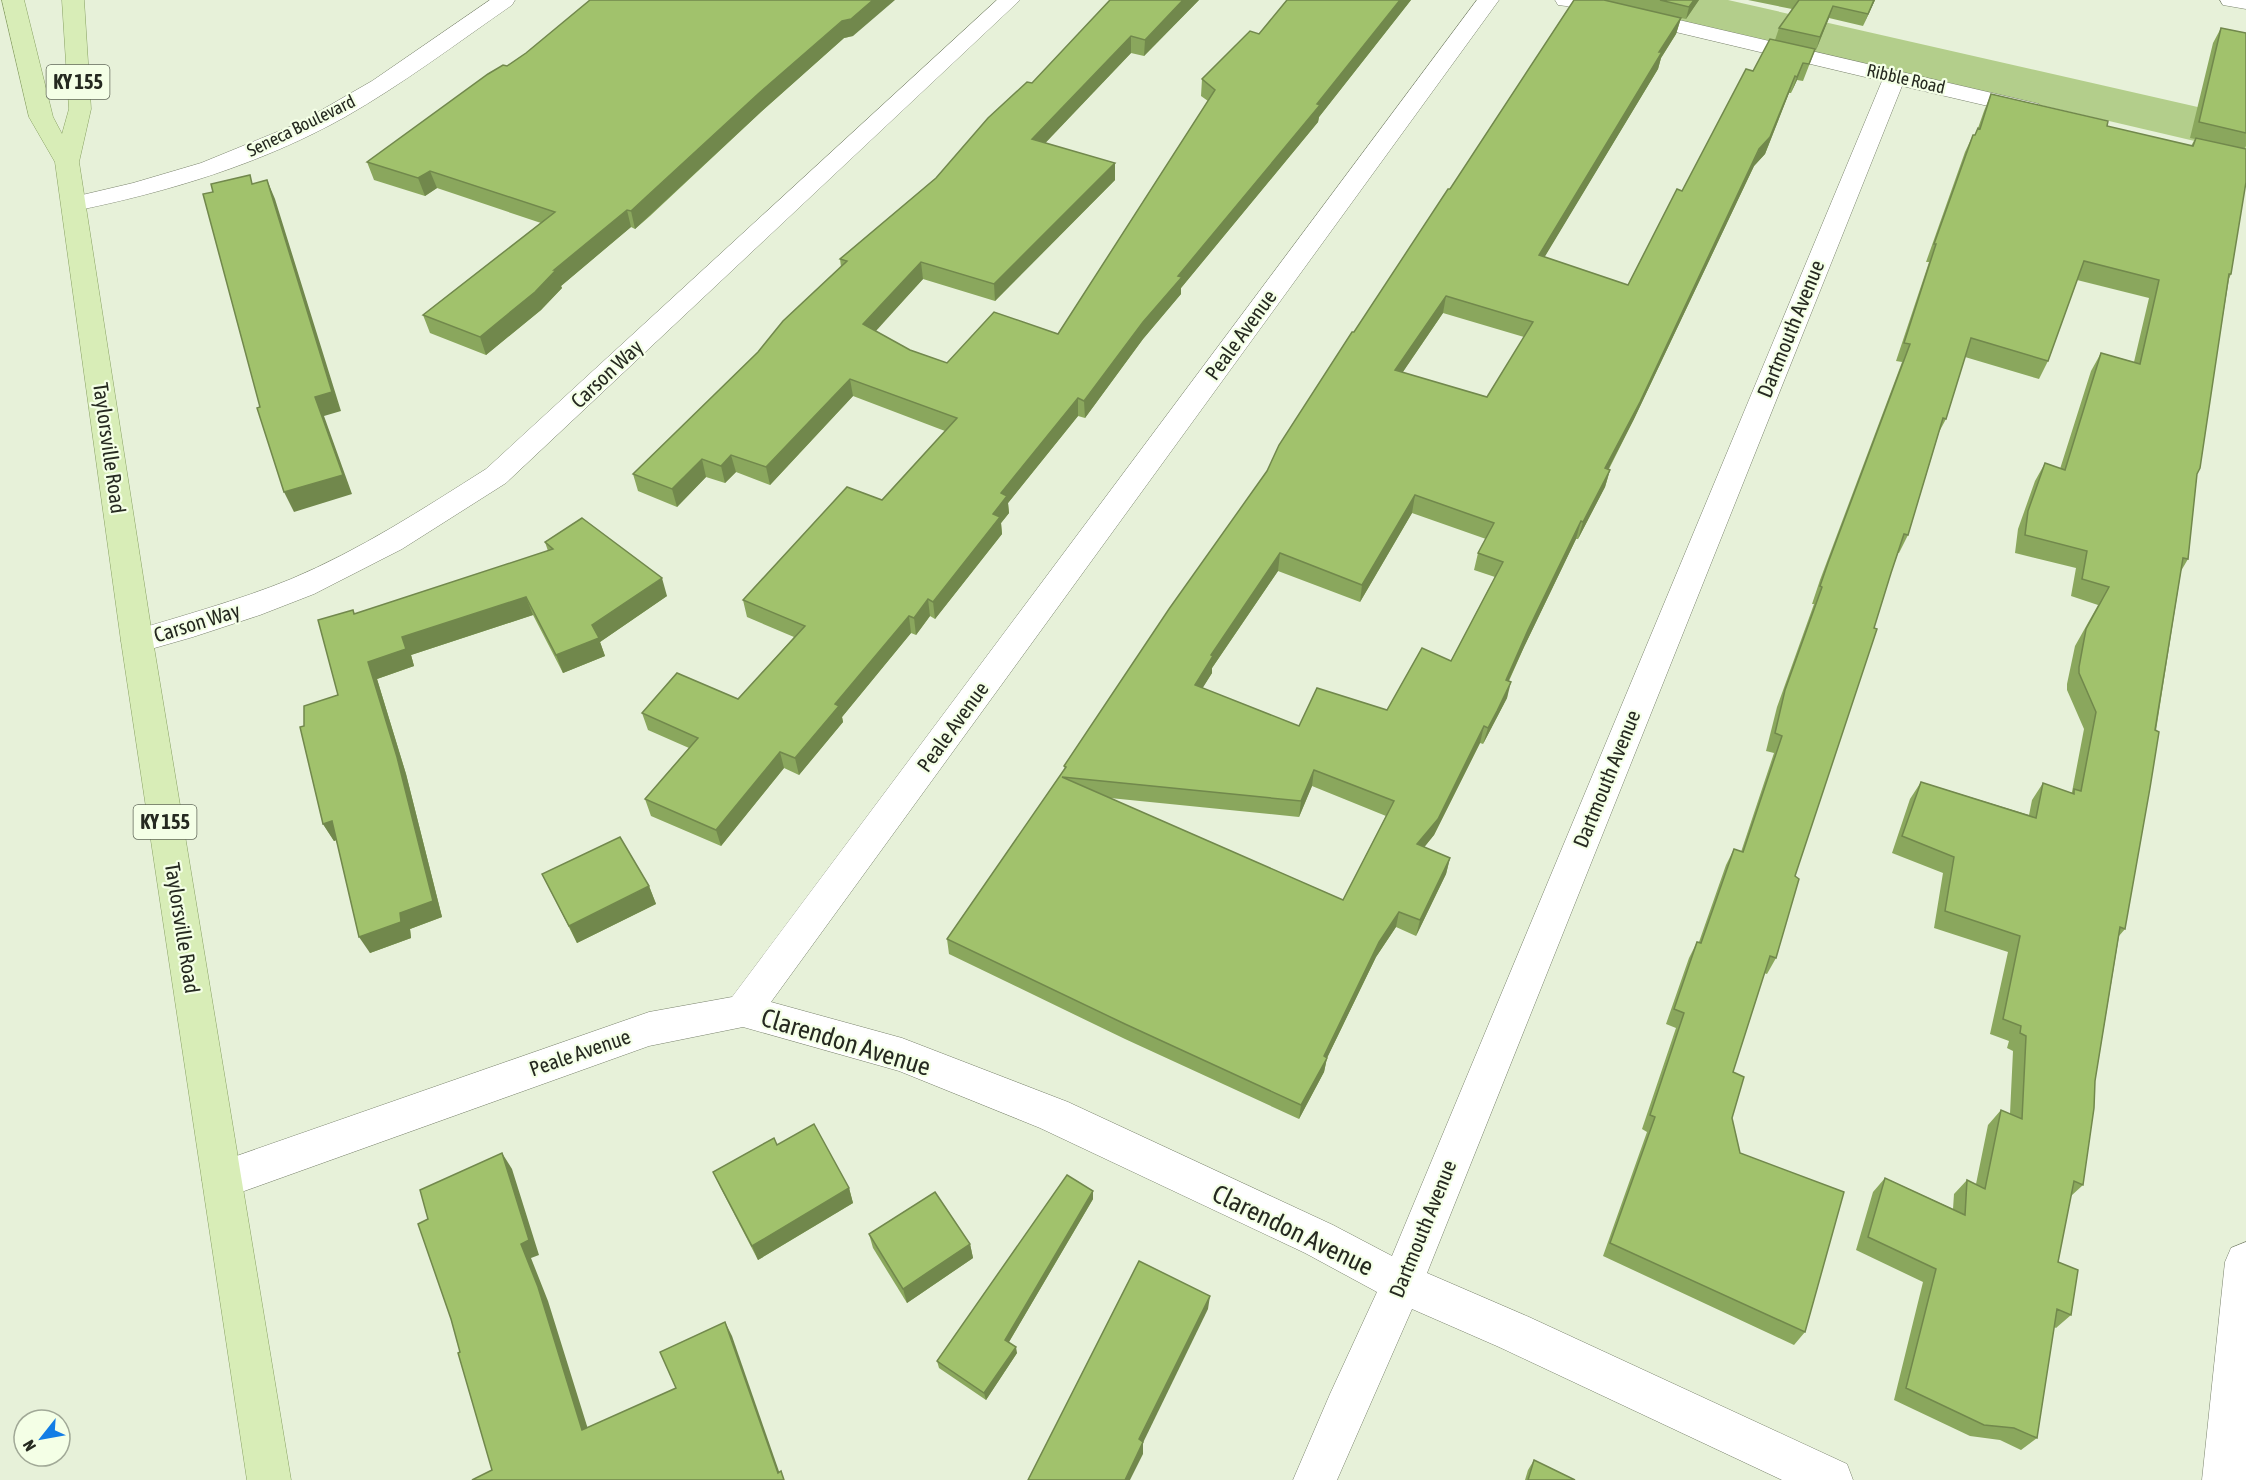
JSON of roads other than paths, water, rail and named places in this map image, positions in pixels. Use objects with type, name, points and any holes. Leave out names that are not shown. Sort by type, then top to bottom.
[{"type":"main road","name":"Taylorsville Road","points":[[13,0],[41,117],[67,162],[137,641],[269,1480]]},
{"type":"main road","name":"Taylorsville Road","points":[[67,162],[80,109],[73,0]]},
{"type":"street","name":"Seneca Boulevard","points":[[74,204],[119,196],[171,180],[260,148],[312,125],[387,81],[504,0]]},
{"type":"street","name":"Carson Way","points":[[137,641],[198,625],[242,609],[354,562],[437,515],[496,476],[1009,0]]},
{"type":"street","name":"Peale Avenue","points":[[222,1180],[649,1029],[743,1011],[1488,0]]},
{"type":"street","name":"Ribble Road","points":[[1566,0],[2053,114]]},
{"type":"street","points":[[2231,0],[2246,3]]},
{"type":"street","name":"Dartmouth Avenue","points":[[1315,1480],[1345,1409],[1382,1332],[1894,76]]},
{"type":"street","name":"Clarendon Avenue","points":[[743,1011],[902,1055],[1054,1115],[1318,1239],[1401,1283],[1514,1332],[1831,1480]]},
{"type":"street","points":[[2224,1480],[2246,1262]]}]
